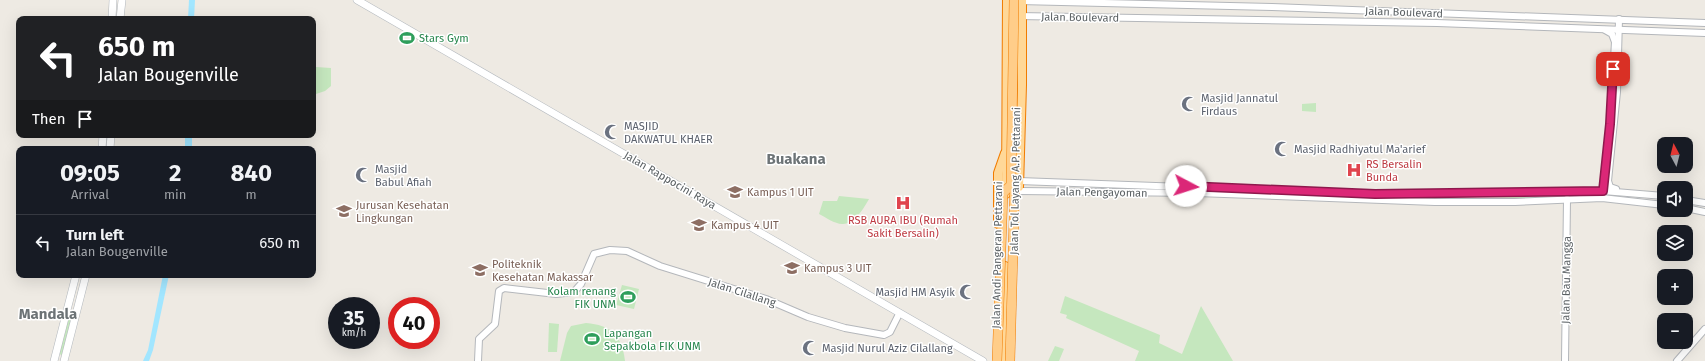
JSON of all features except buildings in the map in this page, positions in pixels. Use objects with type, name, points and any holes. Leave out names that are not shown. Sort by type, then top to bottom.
[{"type":"highway","name":"Jalan Andi Pangeran Pettarani","points":[[1002,361],[1007,151],[1007,16],[1015,0]]},
{"type":"highway","points":[[1014,361],[1019,190],[1015,183],[1022,80],[1022,16],[1015,0]]},
{"type":"highway","name":"Jalan Tol Layang A.P. Pettarani","points":[[1015,0],[1015,183]]},
{"type":"highway","name":"Jalan Tol Layang A.P. Pettarani","points":[[1010,361],[1017,87],[1015,0]]},
{"type":"highway","name":"Jalan Andi Pangeran Pettarani","points":[[996,361],[998,173],[1007,151]]},
{"type":"highway","points":[[996,361],[1003,193],[1015,183]]},
{"type":"highway","points":[[1004,303],[1009,309],[1014,307],[1016,303]]},
{"type":"highway","points":[[1003,324],[1006,318],[1010,317],[1015,323]]},
{"type":"main road","points":[[112,16],[113,0]]},
{"type":"main road","points":[[120,16],[122,0]]},
{"type":"main road","name":"Jalan Rappocini Raya","points":[[357,0],[781,244],[899,314],[983,361]]},
{"type":"main road","points":[[58,361],[75,278]]},
{"type":"main road","points":[[58,361],[85,278]]},
{"type":"street","name":"Jalan Boulevard","points":[[1015,0],[1120,2],[1705,23]]},
{"type":"street","name":"Jalan Boulevard","points":[[1007,16],[1436,23],[1705,33]]},
{"type":"street","points":[[1619,19],[1608,184],[1612,188],[1628,192]]},
{"type":"street","points":[[1601,29],[1610,31],[1614,42],[1613,109],[1603,194]]},
{"type":"street","points":[[1072,182],[1072,191]]},
{"type":"street","name":"Jalan Pengayoman","points":[[1015,183],[1072,182],[1375,194],[1603,194],[1657,203]]},
{"type":"street","name":"Jalan Pengayoman","points":[[1019,190],[1482,202],[1567,198],[1628,192],[1657,195]]},
{"type":"street","points":[[1482,194],[1482,202]]},
{"type":"street","name":"Jalan Bau Mangga","points":[[1565,361],[1567,198]]},
{"type":"street","points":[[1698,210],[1702,202]]},
{"type":"street","points":[[1693,209],[1705,212]]},
{"type":"street","name":"Jalan Cilallang","points":[[478,361],[479,339],[495,324],[498,294],[502,289],[509,288],[556,294],[570,293],[577,289],[594,254],[604,251],[620,250],[634,254],[669,269],[750,294],[808,317],[845,328],[884,335],[890,332],[899,314]]},
{"type":"street","points":[[1677,361],[1705,329]]},
{"type":"green space","points":[[316,67],[331,68],[331,86],[325,91],[316,94]]},
{"type":"green space","points":[[1316,103],[1316,112],[1302,111],[1302,104]]},
{"type":"green space","points":[[839,196],[869,199],[851,222],[839,224],[819,214],[823,201],[837,201]]},
{"type":"green space","points":[[1391,196],[1478,198],[1480,200],[1390,198]]},
{"type":"green space","points":[[1597,196],[1595,197],[1484,200],[1483,198]]},
{"type":"green space","name":"Kolam renang FIK UNM","points":[[622,285],[639,289],[634,309],[616,305]]},
{"type":"green space","points":[[1065,296],[1160,335],[1159,343],[1182,354],[1201,306],[1233,361],[1135,361],[1139,351],[1066,318],[1067,315],[1060,313]]},
{"type":"green space","points":[[68,309],[77,313],[65,356],[56,353]]},
{"type":"green space","points":[[549,323],[559,324],[557,352],[548,352]]},
{"type":"green space","name":"Lapangan Sepakbola FIK UNM","points":[[586,323],[602,326],[614,333],[621,345],[625,361],[560,361],[567,333],[571,326]]},
{"type":"green space","points":[[1055,346],[1064,349],[1059,361],[1048,361]]},
{"type":"water","points":[[189,0],[195,0],[194,16],[188,16]]},
{"type":"water","points":[[185,138],[192,138],[192,146],[185,146]]},
{"type":"water","points":[[162,278],[168,278],[153,350],[149,361],[143,361],[148,350]]},
{"type":"place","name":"Stars Gym","points":[[407,38]]},
{"type":"place","name":"Masjid Jannatul Firdaus","points":[[1189,104]]},
{"type":"place","name":"MASJID DAKWATUL KHAER","points":[[612,132]]},
{"type":"place","name":"Masjid Radhiyatul Ma'arief","points":[[1282,149]]},
{"type":"place","name":"RS Bersalin Bunda","points":[[1354,170]]},
{"type":"place","name":"Masjid Babul Afiah","points":[[363,175]]},
{"type":"place","name":"Kampus 1 UIT","points":[[735,192]]},
{"type":"place","name":"RSB AURA IBU (Rumah Sakit Bersalin)","points":[[903,203]]},
{"type":"place","name":"Jurusan Kesehatan Lingkungan","points":[[344,211]]},
{"type":"place","name":"Kampus 4 UIT","points":[[699,225]]},
{"type":"place","name":"Kampus 3 UIT","points":[[792,268]]},
{"type":"place","name":"Politeknik Kesehatan Makassar","points":[[480,270]]},
{"type":"place","name":"Masjid HM Asyik","points":[[967,292]]},
{"type":"place","name":"Kolam renang FIK UNM","points":[[628,297]]},
{"type":"place","name":"Lapangan Sepakbola FIK UNM","points":[[592,339]]},
{"type":"place","name":"Masjid Nurul Aziz Cilallang","points":[[810,348]]},
{"type":"district","name":"Buakana","points":[[796,159]]},
{"type":"district","name":"Mandala","points":[[48,314]]},
{"type":"route","points":[[1186,186],[1375,194],[1603,191],[1610,124],[1613,69]]}]
